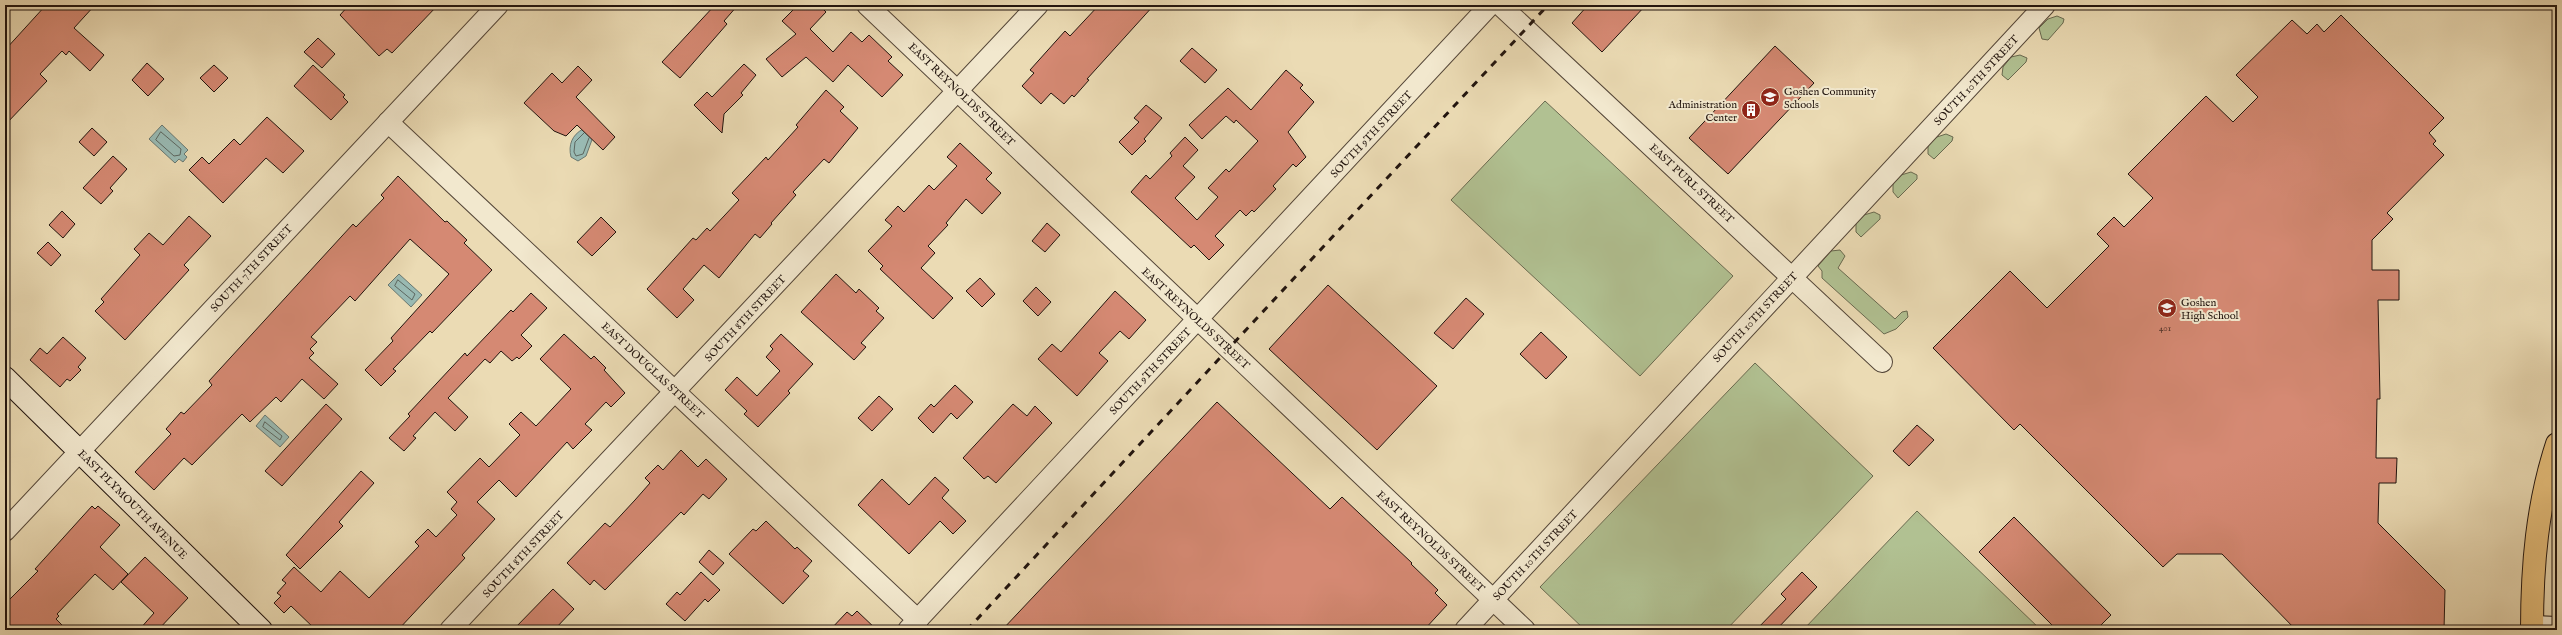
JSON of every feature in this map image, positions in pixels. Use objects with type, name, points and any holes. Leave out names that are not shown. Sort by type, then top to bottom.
[{"type":"highway","points":[[2532,629],[2533,575],[2540,512],[2557,444]]},
{"type":"main road","name":"EAST PLYMOUTH AVENUE","points":[[5,378],[261,630]]},
{"type":"main road","points":[[2532,629],[2557,628]]},
{"type":"street","name":"SOUTH 7TH STREET","points":[[5,531],[79,450],[498,5]]},
{"type":"street","name":"EAST REYNOLDS STREET","points":[[868,5],[1197,320],[1525,630]]},
{"type":"street","name":"SOUTH 8TH STREET","points":[[450,630],[676,392],[1038,5]]},
{"type":"street","name":"SOUTH 9TH STREET","points":[[913,625],[1490,5]]},
{"type":"street","name":"EAST PURL STREET","points":[[1500,5],[1882,362]]},
{"type":"street","name":"SOUTH 10TH STREET","points":[[1465,630],[2045,5]]},
{"type":"street","name":"EAST DOUGLAS STREET","points":[[388,122],[676,392],[913,625]]},
{"type":"green space","points":[[2057,16],[2064,19],[2063,23],[2048,40],[2042,39],[2039,28],[2048,19]]},
{"type":"green space","points":[[2020,55],[2027,58],[2026,62],[2008,80],[2002,75],[2003,67],[2011,57]]},
{"type":"green space","points":[[1545,101],[1733,276],[1640,376],[1451,200]]},
{"type":"green space","points":[[1946,134],[1953,137],[1952,141],[1934,159],[1928,154],[1928,146],[1937,137]]},
{"type":"green space","points":[[1911,172],[1917,175],[1917,179],[1898,198],[1893,192],[1893,184],[1901,175]]},
{"type":"green space","points":[[1874,212],[1880,215],[1880,219],[1861,237],[1856,232],[1856,224],[1864,215]]},
{"type":"green space","points":[[1840,250],[1845,256],[1838,268],[1895,319],[1902,312],[1907,311],[1908,317],[1896,329],[1884,334],[1822,278],[1822,271],[1818,266],[1831,251]]},
{"type":"green space","points":[[1755,363],[1873,476],[1726,630],[1585,630],[1540,587]]},
{"type":"green space","points":[[1917,511],[2041,630],[1803,630]]},
{"type":"water","points":[[162,125],[188,150],[184,154],[187,157],[183,162],[179,159],[175,163],[149,139]]},
{"type":"water","points":[[583,129],[593,137],[586,156],[578,161],[571,157],[570,148],[576,134]]},
{"type":"water","points":[[399,274],[422,295],[411,307],[388,285]]},
{"type":"water","points":[[265,415],[289,437],[280,447],[256,426]]},
{"type":"building","points":[[46,5],[95,5],[74,28],[104,55],[90,71],[69,51],[66,55],[62,51],[40,74],[47,81],[5,125],[5,50]]},
{"type":"building","points":[[349,5],[438,5],[392,53],[387,49],[379,56],[340,15]]},
{"type":"building","points":[[715,5],[738,5],[724,21],[727,24],[680,78],[662,62]]},
{"type":"building","points":[[798,5],[819,5],[826,12],[810,29],[833,52],[851,32],[862,42],[869,35],[892,57],[888,61],[903,75],[882,97],[848,65],[833,82],[806,57],[782,77],[766,59],[796,34],[782,21]]},
{"type":"building","points":[[1099,5],[1154,5],[1087,79],[1089,80],[1074,97],[1072,95],[1064,104],[1051,93],[1041,104],[1022,86],[1034,73],[1030,70],[1065,31],[1070,36]]},
{"type":"building","points":[[1588,5],[1646,5],[1602,52],[1572,23]]},
{"type":"building","points":[[2341,15],[2444,118],[2429,133],[2436,141],[2433,144],[2444,155],[2387,213],[2393,219],[2372,240],[2372,270],[2399,270],[2399,300],[2378,300],[2380,399],[2377,399],[2376,458],[2397,458],[2396,483],[2379,483],[2378,523],[2445,590],[2444,630],[2296,630],[2222,554],[2177,554],[2163,567],[2020,424],[2014,430],[1933,348],[2010,271],[2047,308],[2109,246],[2097,234],[2114,217],[2124,227],[2153,198],[2128,174],[2206,96],[2233,122],[2258,97],[2236,75],[2292,20],[2307,34],[2317,24],[2324,32]]},
{"type":"building","points":[[318,38],[335,54],[322,68],[304,52]]},
{"type":"building","name":"Administration Center","points":[[1775,46],[1814,83],[1728,174],[1689,138]]},
{"type":"building","points":[[1192,48],[1217,70],[1205,83],[1180,61]]},
{"type":"building","points":[[147,63],[164,79],[148,96],[132,80]]},
{"type":"building","points":[[744,64],[756,75],[741,93],[743,95],[724,114],[722,133],[694,105],[707,92],[712,97]]},
{"type":"building","points":[[214,65],[228,78],[214,92],[200,78]]},
{"type":"building","points":[[313,65],[345,95],[343,97],[348,102],[331,120],[294,86]]},
{"type":"building","points":[[578,66],[592,80],[576,97],[615,137],[603,150],[577,125],[566,136],[554,131],[524,103],[552,73],[562,83]]},
{"type":"building","points":[[1286,70],[1303,85],[1300,88],[1314,102],[1288,132],[1306,157],[1296,167],[1293,164],[1273,186],[1276,189],[1254,212],[1252,210],[1246,216],[1240,210],[1215,236],[1224,245],[1209,260],[1194,245],[1191,248],[1131,192],[1146,175],[1150,179],[1172,156],[1170,153],[1185,137],[1198,150],[1183,166],[1195,177],[1175,198],[1197,220],[1218,197],[1208,188],[1226,169],[1229,172],[1258,141],[1236,120],[1234,123],[1226,116],[1202,139],[1189,125],[1228,88],[1251,110]]},
{"type":"building","points":[[826,90],[844,107],[840,111],[858,128],[829,163],[824,159],[793,192],[796,195],[760,238],[755,234],[719,278],[704,265],[683,289],[694,300],[677,318],[647,289],[693,238],[696,240],[707,228],[710,231],[739,200],[732,193],[766,157],[768,160],[798,127],[796,125]]},
{"type":"building","points":[[1146,105],[1162,118],[1144,139],[1146,141],[1132,155],[1119,142],[1139,122],[1134,118]]},
{"type":"building","points":[[267,117],[304,151],[283,173],[266,158],[223,203],[189,170],[202,157],[209,164],[234,139],[240,145]]},
{"type":"building","points":[[92,128],[107,142],[94,156],[79,142]]},
{"type":"building","points":[[960,143],[992,173],[986,179],[1001,193],[982,214],[966,199],[946,223],[948,225],[928,246],[935,253],[921,268],[953,298],[933,319],[880,269],[883,266],[868,251],[892,226],[885,220],[898,206],[904,212],[929,185],[934,190],[957,166],[947,157]]},
{"type":"building","points":[[113,156],[127,169],[110,188],[113,191],[101,204],[83,188]]},
{"type":"building","points":[[398,176],[445,222],[447,221],[467,240],[464,243],[492,270],[432,333],[430,331],[393,369],[396,371],[381,386],[365,370],[393,341],[391,338],[449,274],[410,239],[355,301],[350,296],[311,337],[317,342],[310,349],[314,353],[309,358],[338,384],[324,399],[302,379],[281,402],[276,397],[250,422],[242,414],[192,465],[184,458],[154,490],[135,472],[171,434],[166,429],[181,412],[184,414],[212,385],[209,381],[353,224],[356,227],[384,198],[381,195]]},
{"type":"building","points":[[62,211],[75,224],[63,238],[49,225]]},
{"type":"building","points":[[189,216],[211,236],[184,265],[189,270],[125,340],[95,311],[104,302],[101,299],[140,255],[134,249],[149,233],[163,245]]},
{"type":"building","points":[[601,217],[616,232],[592,256],[577,242]]},
{"type":"building","points":[[1047,223],[1060,235],[1045,252],[1032,241]]},
{"type":"building","points":[[48,242],[61,255],[51,266],[37,253]]},
{"type":"building","points":[[836,274],[856,293],[859,289],[879,308],[876,311],[884,318],[861,343],[866,347],[854,360],[801,312]]},
{"type":"building","points":[[980,278],[995,294],[982,307],[966,291]]},
{"type":"building","points":[[1328,285],[1437,386],[1377,450],[1269,349]]},
{"type":"building","points":[[1036,287],[1051,302],[1038,316],[1023,301]]},
{"type":"building","points":[[1115,291],[1146,320],[1129,339],[1120,331],[1099,353],[1108,361],[1077,396],[1038,359],[1052,344],[1061,352]]},
{"type":"building","points":[[531,293],[547,308],[521,335],[532,346],[519,359],[517,357],[512,361],[501,351],[490,363],[485,359],[448,398],[468,417],[455,431],[435,412],[413,436],[416,438],[404,451],[389,438],[410,416],[408,414],[465,353],[467,356],[511,310],[513,312]]},
{"type":"building","points":[[1466,298],[1484,314],[1453,349],[1434,333]]},
{"type":"building","points":[[1541,332],[1567,357],[1546,379],[1520,354]]},
{"type":"building","points":[[564,334],[591,359],[594,356],[606,368],[604,370],[625,393],[611,407],[606,402],[585,424],[592,430],[573,449],[567,442],[516,497],[499,480],[477,502],[495,519],[462,555],[465,558],[398,630],[316,630],[291,606],[284,613],[274,603],[281,596],[277,593],[286,583],[282,580],[294,567],[321,592],[340,571],[369,598],[419,546],[415,542],[428,529],[436,537],[457,515],[451,509],[457,502],[447,492],[480,458],[489,467],[520,435],[509,424],[521,412],[536,426],[571,389],[540,359]]},
{"type":"building","points":[[781,334],[813,364],[788,391],[790,393],[758,427],[744,414],[747,411],[725,390],[737,377],[757,396],[780,371],[766,357],[773,349],[770,346]]},
{"type":"building","points":[[63,337],[86,358],[78,367],[81,370],[70,381],[67,379],[60,387],[30,360],[40,348],[47,354]]},
{"type":"building","points":[[955,385],[973,402],[957,419],[951,413],[933,433],[918,418],[931,404],[934,407]]},
{"type":"building","points":[[879,396],[893,409],[872,431],[858,418]]},
{"type":"building","points":[[1217,402],[1330,509],[1342,497],[1412,563],[1411,564],[1438,590],[1435,593],[1447,605],[1424,630],[1002,630]]},
{"type":"building","points":[[326,404],[342,419],[282,486],[265,471]]},
{"type":"building","points":[[1013,404],[1027,416],[1035,406],[1052,423],[996,483],[988,476],[984,479],[963,458]]},
{"type":"building","points":[[1917,425],[1934,440],[1909,466],[1893,451]]},
{"type":"building","points":[[681,450],[698,467],[706,459],[727,479],[709,499],[703,494],[684,515],[681,512],[605,590],[594,580],[590,585],[567,563],[605,523],[610,527],[650,483],[645,478],[658,465],[663,470]]},
{"type":"building","points":[[361,471],[374,483],[339,522],[343,526],[300,569],[286,555]]},
{"type":"building","points":[[935,477],[949,490],[942,498],[966,521],[953,534],[940,521],[909,554],[858,505],[882,479],[909,505]]},
{"type":"building","points":[[92,506],[95,509],[98,506],[120,525],[100,547],[128,574],[113,590],[95,574],[57,614],[59,616],[56,619],[67,630],[5,630],[5,604],[38,571],[35,569]]},
{"type":"building","points":[[2014,517],[2111,615],[2096,630],[2057,630],[1979,552]]},
{"type":"building","points":[[766,521],[795,549],[797,547],[812,561],[803,571],[809,576],[783,604],[729,554],[753,529],[756,531]]},
{"type":"building","points":[[709,550],[724,563],[713,575],[699,562]]},
{"type":"building","points":[[145,557],[188,598],[158,630],[139,630],[154,613],[121,582]]},
{"type":"building","points":[[701,572],[720,590],[708,602],[705,599],[685,621],[666,604],[677,592],[680,595]]},
{"type":"building","points":[[1802,572],[1817,587],[1776,630],[1756,630],[1786,599],[1781,594]]},
{"type":"building","points":[[553,589],[574,609],[554,630],[513,630]]},
{"type":"building","points":[[857,611],[877,630],[830,630],[847,612],[852,616]]},
{"type":"railway","points":[[967,630],[1548,5]]},
{"type":"place","name":"Goshen Community Schools","points":[[1770,97]]},
{"type":"place","name":"Administration Center","points":[[1751,110]]},
{"type":"place","name":"Goshen High School","points":[[2167,308]]}]
